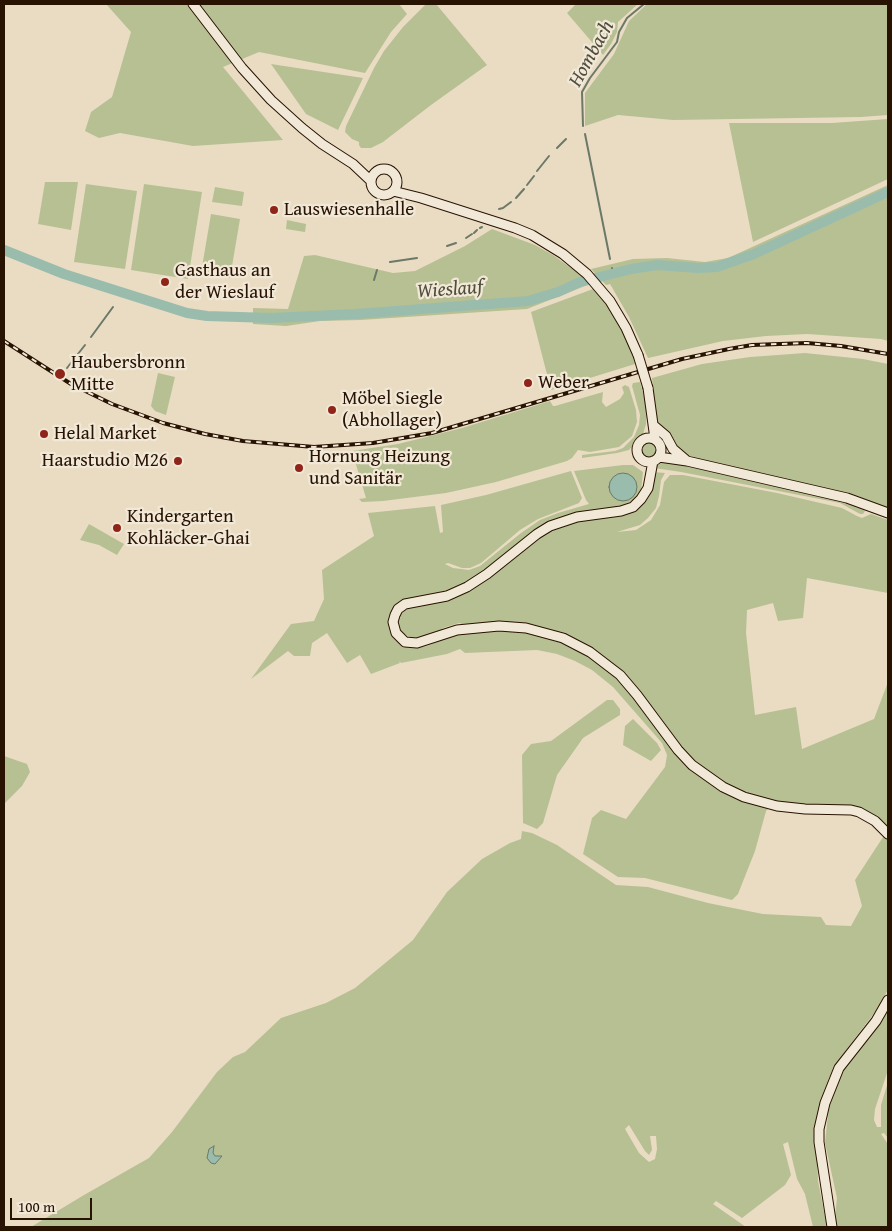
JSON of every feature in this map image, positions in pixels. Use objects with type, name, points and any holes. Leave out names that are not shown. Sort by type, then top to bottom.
[{"type":"main road","points":[[193,4],[256,84],[288,116],[322,144],[353,164],[371,181],[374,190],[380,194],[387,194],[392,191],[396,182],[394,175],[389,170],[381,169],[373,175],[371,181]]},
{"type":"main road","points":[[353,164],[377,171]]},
{"type":"main road","points":[[396,182],[421,198]]},
{"type":"main road","points":[[392,191],[421,198],[524,232],[549,245],[577,265],[602,290],[618,313],[638,355],[648,388],[651,416],[650,439]]},
{"type":"main road","points":[[651,416],[654,425],[666,436],[673,449],[687,461]]},
{"type":"main road","points":[[650,439],[654,425]]},
{"type":"main road","points":[[888,513],[847,498],[687,461],[654,457],[638,455],[637,448],[640,442],[650,439],[658,442],[654,457],[648,488],[633,507],[621,511],[577,517],[550,526],[467,587],[447,596],[405,604],[398,609],[395,615],[394,628],[400,638],[410,643],[424,642],[458,630],[499,626],[539,630],[577,645],[601,659],[620,675],[637,695],[668,739],[685,758],[711,780],[744,797],[790,808],[851,810],[870,818],[888,834]]},
{"type":"main road","points":[[832,1227],[819,1142],[819,1129],[825,1104],[839,1068],[876,1021],[888,1000]]},
{"type":"shaded area","points":[[106,4],[399,4],[407,14],[391,32],[365,73],[259,52],[223,67],[283,140],[193,146],[120,133],[99,138],[85,131],[91,112],[112,97],[131,32]]},
{"type":"shaded area","points":[[426,4],[436,4],[487,65],[383,142],[371,148],[361,148],[359,142],[352,139],[345,132],[346,126],[384,51],[403,27]]},
{"type":"shaded area","points":[[576,4],[638,4],[618,22],[617,32],[603,55],[567,13]]},
{"type":"shaded area","points":[[647,4],[888,4],[888,115],[673,120],[618,115],[585,126],[585,93],[614,54],[629,21]]},
{"type":"shaded area","points":[[271,64],[363,78],[338,130],[306,114]]},
{"type":"shaded area","points":[[888,119],[888,179],[753,242],[729,123],[832,123]]},
{"type":"shaded area","points":[[45,182],[78,182],[71,230],[38,224]]},
{"type":"shaded area","points":[[86,184],[137,191],[125,269],[74,262]]},
{"type":"shaded area","points":[[144,184],[202,192],[188,279],[131,270]]},
{"type":"shaded area","points":[[888,185],[888,341],[807,334],[766,336],[723,341],[648,358],[629,317],[610,284],[606,285],[591,269],[633,259],[667,258],[705,262],[728,258]]},
{"type":"shaded area","points":[[215,187],[244,192],[242,206],[212,202]]},
{"type":"shaded area","points":[[211,214],[240,219],[230,278],[201,273]]},
{"type":"shaded area","points":[[287,220],[306,224],[305,232],[286,229]]},
{"type":"shaded area","points":[[492,229],[535,245],[553,255],[572,267],[590,284],[527,309],[320,321],[286,326],[253,324],[253,308],[288,309],[304,256],[315,255],[393,273],[415,271],[465,246]]},
{"type":"shaded area","points":[[593,289],[601,296],[621,327],[635,364],[551,390],[531,312]]},
{"type":"shaded area","points":[[805,353],[863,359],[888,364],[888,510],[724,467],[687,455],[677,448],[657,423],[652,378],[702,364],[750,357]]},
{"type":"shaded area","points":[[158,373],[175,377],[166,415],[155,411],[151,406]]},
{"type":"shaded area","points":[[640,382],[647,406],[646,424],[643,434],[629,450],[582,458],[582,455],[615,451],[623,448],[634,437],[639,425],[640,415],[632,386],[633,383]]},
{"type":"shaded area","points":[[625,385],[629,387],[636,410],[637,422],[632,436],[619,447],[590,452],[578,450],[567,461],[496,482],[446,493],[383,501],[362,502],[359,499],[366,498],[352,451],[398,444],[462,428],[550,401],[555,406],[603,392],[602,402],[606,407],[620,399],[624,393],[622,387]]},
{"type":"shaded area","points":[[646,442],[652,442],[657,447],[655,456],[646,458],[641,453],[641,447]]},
{"type":"shaded area","points":[[666,460],[841,500],[863,508],[865,511],[863,514],[860,514],[840,503],[654,468],[659,461]]},
{"type":"shaded area","points":[[633,465],[643,472],[641,491],[633,500],[622,506],[579,513],[559,519],[473,580],[451,592],[405,599],[395,605],[390,614],[391,632],[405,646],[416,648],[427,646],[454,635],[485,629],[526,631],[544,635],[579,649],[614,674],[690,767],[770,807],[766,811],[755,851],[738,894],[732,900],[645,878],[618,877],[583,854],[592,818],[601,810],[626,819],[665,767],[667,755],[662,743],[613,687],[592,670],[575,661],[557,654],[537,650],[465,653],[460,649],[447,654],[401,663],[399,661],[400,663],[371,674],[360,655],[347,663],[327,633],[312,643],[310,656],[294,656],[288,651],[251,679],[291,624],[314,621],[324,599],[322,570],[374,536],[368,513],[435,506],[440,533],[443,532],[441,505],[486,495],[571,471],[582,498],[579,503],[538,519],[520,530],[481,563],[470,568],[445,564],[453,568],[469,570],[480,566],[540,520],[589,504],[574,471]]},
{"type":"shaded area","points":[[653,472],[665,473],[661,480],[656,508],[640,525],[617,532],[636,530],[651,520],[660,505],[664,482],[670,475],[683,475],[777,493],[842,508],[862,518],[871,514],[888,520],[888,593],[807,578],[803,618],[778,621],[773,603],[747,610],[746,633],[755,715],[796,707],[802,749],[874,719],[888,682],[888,827],[877,818],[853,806],[809,806],[772,802],[745,793],[716,778],[699,767],[685,752],[628,677],[608,660],[573,638],[539,627],[503,622],[465,625],[459,623],[424,637],[412,638],[402,633],[398,622],[400,615],[404,611],[413,606],[446,600],[469,591],[549,531],[571,521],[625,514],[634,511],[649,495]]},
{"type":"shaded area","points":[[623,473],[633,477],[637,487],[633,497],[623,501],[613,497],[609,487],[613,477]]},
{"type":"shaded area","points":[[89,524],[124,544],[117,555],[99,545],[80,540]]},
{"type":"shaded area","points":[[607,700],[613,700],[620,709],[620,715],[583,738],[557,775],[543,823],[537,829],[523,823],[522,755],[531,744],[551,741]]},
{"type":"shaded area","points":[[633,719],[657,743],[661,750],[651,761],[623,745],[625,726]]},
{"type":"shaded area","points":[[4,756],[27,764],[30,772],[22,786],[4,804]]},
{"type":"shaded area","points":[[522,831],[532,833],[557,845],[616,885],[648,887],[708,903],[763,914],[821,917],[826,925],[851,926],[862,906],[855,880],[885,834],[888,840],[888,989],[881,1004],[844,1053],[829,1078],[816,1130],[818,1181],[827,1227],[813,1227],[805,1194],[797,1179],[788,1142],[783,1144],[791,1175],[785,1185],[742,1218],[716,1201],[713,1204],[746,1227],[31,1227],[149,1158],[172,1132],[217,1072],[233,1057],[245,1052],[281,1018],[326,1003],[355,988],[413,940],[447,892],[482,859],[521,839]],"holes":[[[629,1125],[649,1155],[652,1150],[650,1136],[656,1136],[657,1149],[655,1159],[649,1162],[639,1153],[625,1129]]]},
{"type":"shaded area","points":[[888,1009],[888,1070],[875,1109],[874,1120],[877,1127],[881,1127],[881,1105],[888,1082],[888,1138],[884,1133],[881,1134],[888,1144],[888,1227],[837,1227],[835,1217],[837,1198],[825,1143],[829,1105],[842,1072]]},
{"type":"shaded area","points":[[214,1146],[213,1153],[215,1156],[222,1156],[215,1164],[211,1163],[207,1158],[209,1149]]},
{"type":"waterway","name":"Hombach","points":[[583,126],[582,92],[617,42],[619,32],[627,18],[644,4]]},
{"type":"waterway","name":"Hombach","points":[[585,134],[610,259]]},
{"type":"waterway","points":[[557,148],[566,139]]},
{"type":"waterway","points":[[537,171],[549,156]]},
{"type":"waterway","points":[[527,185],[534,176]]},
{"type":"waterway","points":[[516,198],[524,189]]},
{"type":"waterway","name":"Wieslauf","points":[[4,250],[64,274],[187,313],[207,316],[271,318],[356,314],[528,301],[558,292],[580,282],[631,269],[657,265],[698,268],[717,267],[754,254],[888,192]]},
{"type":"waterway","points":[[499,209],[511,202]]},
{"type":"waterway","points":[[474,233],[477,230]]},
{"type":"waterway","points":[[466,238],[472,234]]},
{"type":"waterway","points":[[447,246],[456,243]]},
{"type":"waterway","points":[[390,262],[417,258]]},
{"type":"waterway","name":"Hombach","points":[[612,268],[613,272]]},
{"type":"waterway","points":[[374,280],[377,270]]},
{"type":"waterway","points":[[91,337],[113,307]]},
{"type":"waterway","points":[[67,368],[85,345]]},
{"type":"railway","points":[[4,341],[71,384],[112,404],[163,423],[205,434],[243,441],[314,447],[373,443],[432,433],[682,359],[752,345],[807,343],[841,346],[888,354]]},
{"type":"place","name":"Lauswiesenhalle","points":[[274,210]]},
{"type":"place","name":"Gasthaus an der Wieslauf","points":[[165,282]]},
{"type":"place","name":"Haubersbronn Mitte","points":[[60,374]]},
{"type":"place","name":"Weber","points":[[528,383]]},
{"type":"place","name":"Möbel Siegle (Abhollager)","points":[[332,410]]},
{"type":"place","name":"Helal Market","points":[[44,434]]},
{"type":"place","name":"Haarstudio M26","points":[[178,461]]},
{"type":"place","name":"Hornung Heizung und Sanitär","points":[[299,468]]},
{"type":"place","name":"Kindergarten Kohläcker-Ghai","points":[[117,528]]}]
